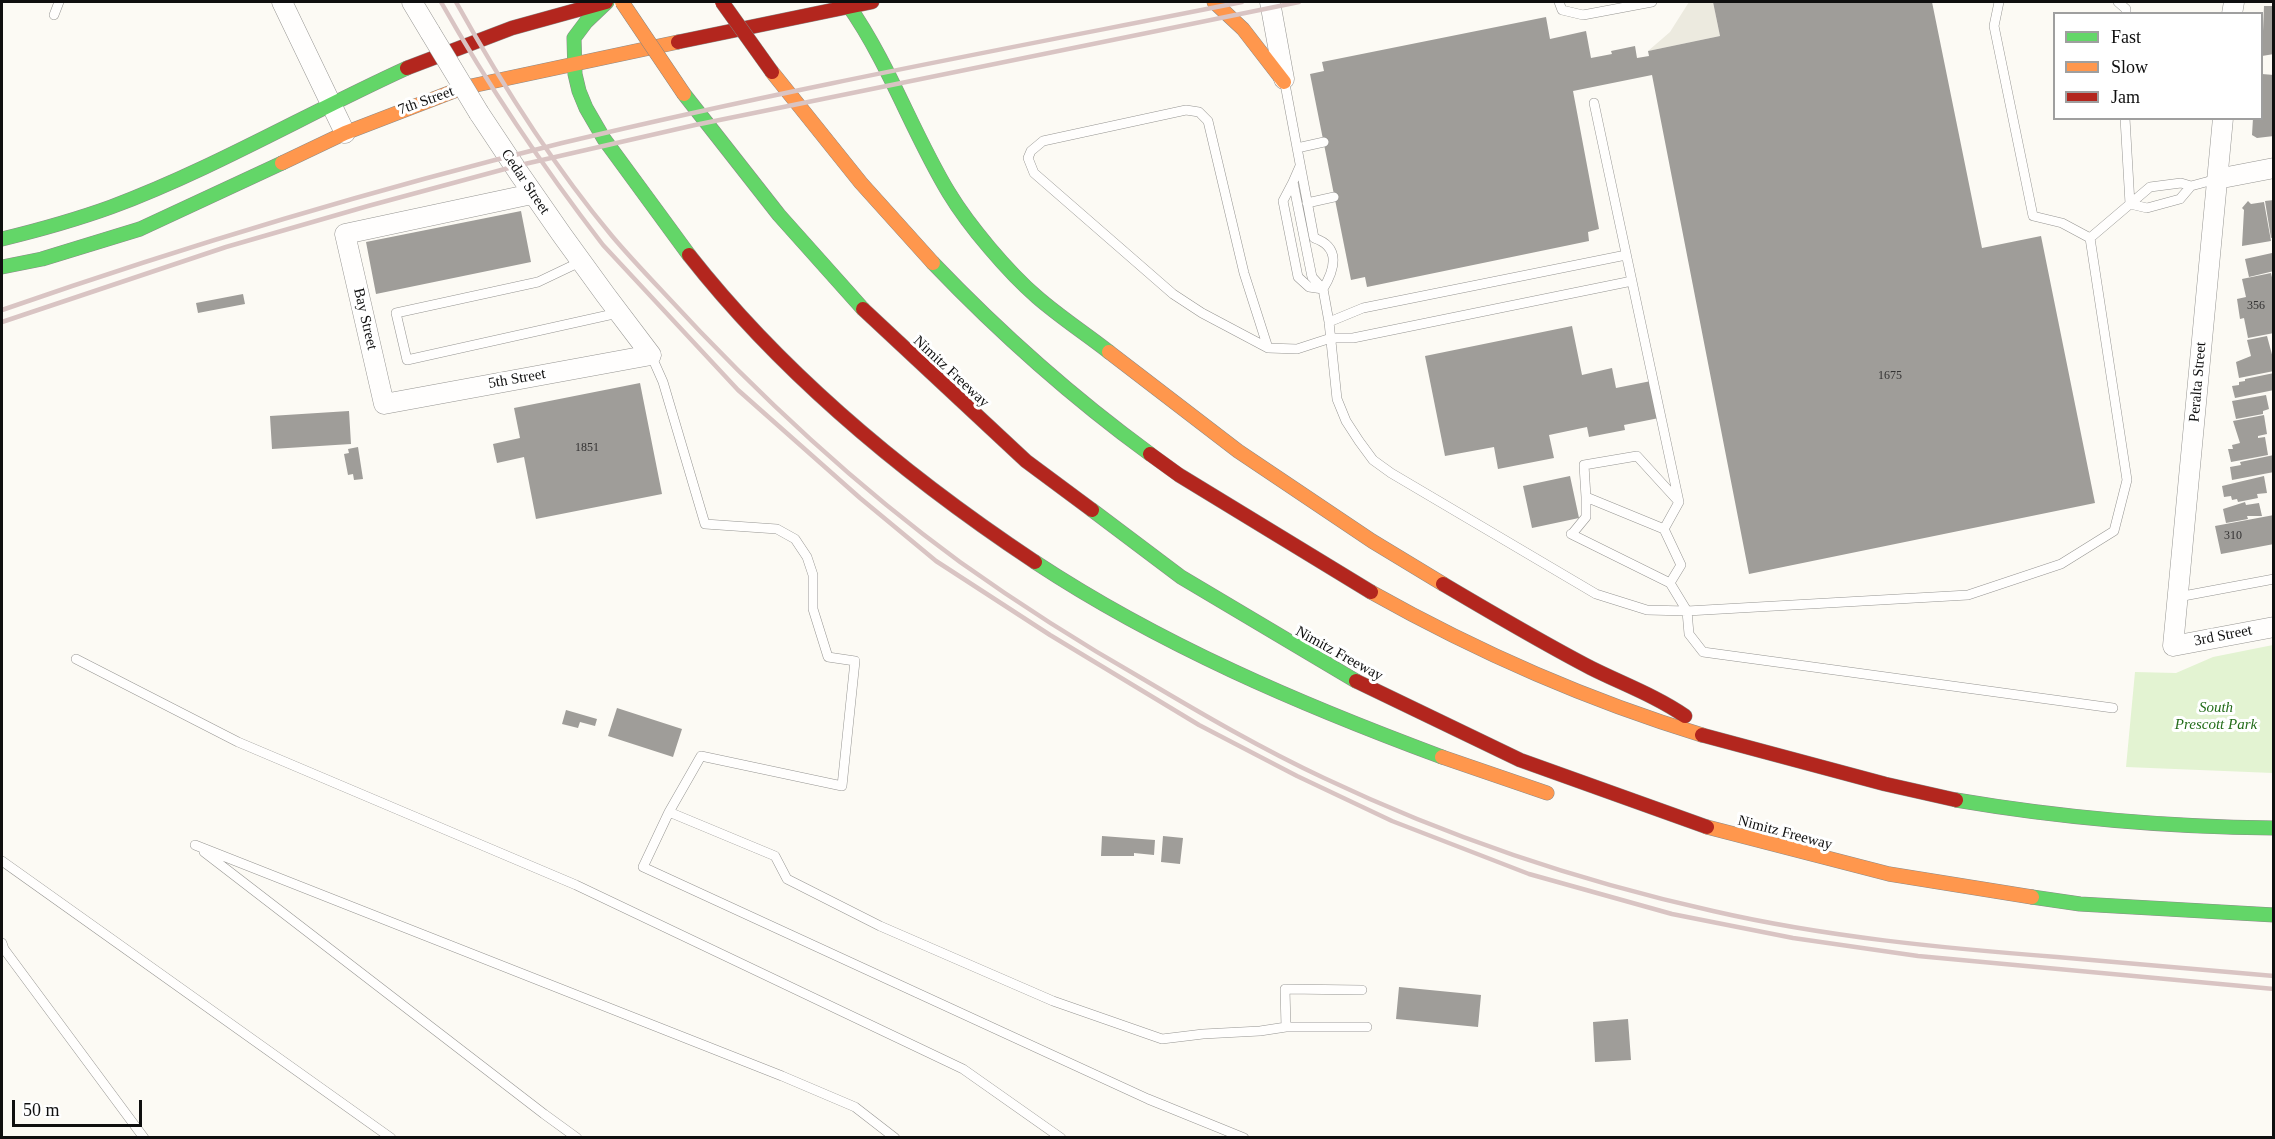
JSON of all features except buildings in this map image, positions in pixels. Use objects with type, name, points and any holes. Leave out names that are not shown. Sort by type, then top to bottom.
[{"type":"main road","points":[[2,239],[67,222],[114,206],[215,161],[419,62],[496,31],[606,2]]},
{"type":"main road","points":[[606,2],[586,21],[573,38],[573,65],[581,95],[598,130],[677,240],[714,286],[777,353],[883,450],[971,518],[1103,604],[1193,651],[1307,702],[1433,754],[1559,797]]},
{"type":"main road","name":"Nimitz Freeway","points":[[622,2],[684,94],[780,217],[890,337],[966,409],[1083,507],[1145,552],[1288,645],[1371,692],[1440,726],[1536,768],[1616,799],[1724,834],[1836,863],[1985,892],[2127,909],[2274,915]]},
{"type":"main road","points":[[722,2],[772,72],[845,166],[955,285],[1066,388],[1179,476],[1207,491],[1302,553],[1393,605],[1468,643],[1632,713],[1726,744],[1906,790],[2042,813],[2136,822],[2274,828]]},
{"type":"main road","name":"7th Street","points":[[2,267],[42,259],[140,229],[345,133],[462,88],[847,3],[872,2]]},
{"type":"main road","points":[[1214,2],[1231,15],[1246,32],[1284,82]]},
{"type":"main road","points":[[847,3],[867,32],[921,144],[951,195],[985,242],[1036,296],[1207,428],[1330,514],[1508,623],[1592,668],[1666,703],[1726,744]]},
{"type":"main road","points":[[1634,816],[1724,834]]},
{"type":"street","points":[[282,2],[345,133]]},
{"type":"street","name":"Cedar Street","points":[[412,2],[479,113],[532,194],[580,262],[651,355]]},
{"type":"street","points":[[1270,2],[1284,82]]},
{"type":"street","name":"Peralta Street","points":[[2173,646],[2223,120]]},
{"type":"street","points":[[2217,179],[2274,168]]},
{"type":"street","name":"Bay Street","points":[[384,404],[345,234],[532,194]]},
{"type":"street","name":"5th Street","points":[[384,404],[651,355]]},
{"type":"street","name":"3rd Street","points":[[2173,646],[2274,627]]},
{"type":"lane","points":[[54,15],[59,2]]},
{"type":"lane","points":[[1559,2],[1562,10],[1583,15],[1652,2]]},
{"type":"lane","points":[[1999,2],[1994,26],[2033,216],[2062,223],[2090,238]]},
{"type":"lane","points":[[1284,82],[1314,238],[1328,245],[1332,254],[1332,275],[1323,289]]},
{"type":"lane","points":[[1594,103],[1679,502],[1664,529]]},
{"type":"lane","points":[[1268,348],[1244,273],[1208,121],[1199,112],[1186,110],[1043,141],[1031,151],[1028,158],[1034,173],[1173,294],[1202,313],[1268,348],[1297,349],[1331,338],[1353,338],[1632,281]]},
{"type":"lane","points":[[2125,120],[2130,204]]},
{"type":"lane","points":[[1297,148],[1324,142]]},
{"type":"lane","points":[[1300,166],[1283,201],[1298,277],[1309,287],[1323,289]]},
{"type":"lane","points":[[2090,238],[2150,187],[2181,183],[2191,186],[2217,179]]},
{"type":"lane","points":[[1293,183],[1312,276],[1323,289],[1337,399],[1346,421],[1373,460],[1391,473],[1596,594],[1647,610],[1687,611],[1968,595],[2061,564],[2114,531],[2127,480],[2090,238]]},
{"type":"lane","points":[[2130,204],[2147,208],[2180,199],[2191,186]]},
{"type":"lane","points":[[1307,203],[1334,197]]},
{"type":"lane","points":[[1329,322],[1363,308],[1626,255]]},
{"type":"lane","points":[[580,262],[538,282],[396,313],[407,360],[618,313]]},
{"type":"lane","points":[[651,355],[663,382],[705,524],[777,529],[795,539],[807,557],[813,575],[813,609],[828,657],[855,661],[842,786],[701,756],[669,812],[643,867],[1148,1099],[1244,1137]]},
{"type":"lane","points":[[1679,502],[1637,456],[1584,465],[1586,518],[1572,534],[1670,583],[1687,611],[1689,634],[1703,652],[2113,708]]},
{"type":"lane","points":[[1586,497],[1664,529],[1681,565],[1670,583]]},
{"type":"lane","points":[[2178,597],[2274,579]]},
{"type":"lane","points":[[76,659],[238,742],[576,885],[963,1069],[1061,1137]]},
{"type":"lane","points":[[669,812],[775,856],[788,879],[880,926],[1053,1001],[1162,1039],[1286,1027],[1367,1027]]},
{"type":"lane","points":[[577,1137],[525,1100],[195,845],[782,1076],[855,1107],[895,1137]]},
{"type":"lane","points":[[2,861],[391,1137]]},
{"type":"lane","points":[[2,943],[4,949],[144,1137]]},
{"type":"lane","points":[[1286,1027],[1285,988],[1362,990]]},
{"type":"green space","name":"South Prescott Park","points":[[2273,645],[2273,773],[2126,767],[2135,672],[2176,673],[2213,657]]},
{"type":"shaded area","points":[[1689,2],[1713,2],[1720,36],[1648,51],[1670,32]]},
{"type":"railway","points":[[441,2],[478,65],[518,126],[603,245],[738,390],[860,498],[936,561],[1050,635],[1199,725],[1297,776],[1392,821],[1529,874],[1672,914],[1793,938],[1918,956],[2274,989]]},
{"type":"railway","points":[[456,2],[528,122],[590,209],[697,329],[768,400],[881,500],[982,578],[1096,651],[1255,743],[1371,799],[1466,838],[1613,886],[1713,911],[1798,928],[1884,940],[1971,950],[2274,976]]},
{"type":"railway","points":[[2,310],[280,220],[562,143],[816,87],[1242,2]]},
{"type":"railway","points":[[2,322],[226,247],[516,166],[695,125],[1299,2]]},
{"type":"traffic: fast","points":[[607,2],[586,22],[574,38],[575,74],[579,91],[604,139],[689,255]]},
{"type":"traffic: fast","points":[[848,5],[876,50],[936,170],[967,220],[1026,287],[1055,312],[1109,352]]},
{"type":"traffic: fast","points":[[2,239],[84,216],[149,192],[407,68]]},
{"type":"traffic: fast","points":[[684,94],[779,215],[863,309]]},
{"type":"traffic: fast","points":[[2,267],[42,259],[140,229],[282,163]]},
{"type":"traffic: fast","points":[[933,263],[1037,363],[1150,454]]},
{"type":"traffic: fast","points":[[1092,510],[1181,577],[1356,681]]},
{"type":"traffic: fast","points":[[1035,562],[1132,620],[1233,671],[1337,716],[1442,757]]},
{"type":"traffic: fast","points":[[1956,800],[2035,812],[2115,820],[2194,826],[2274,828]]},
{"type":"traffic: fast","points":[[2032,897],[2080,904],[2274,915]]},
{"type":"traffic: slow","points":[[622,2],[684,94]]},
{"type":"traffic: slow","points":[[1214,2],[1243,29],[1284,82]]},
{"type":"traffic: slow","points":[[282,163],[345,133],[462,88],[678,42]]},
{"type":"traffic: slow","points":[[772,72],[861,183],[933,263]]},
{"type":"traffic: slow","points":[[1109,352],[1238,451],[1372,541],[1443,584]]},
{"type":"traffic: slow","points":[[1371,592],[1492,654],[1574,690],[1702,735]]},
{"type":"traffic: slow","points":[[1442,757],[1547,793]]},
{"type":"traffic: slow","points":[[1707,827],[1889,874],[2032,897]]},
{"type":"traffic: jam","points":[[407,68],[512,28],[606,2]]},
{"type":"traffic: jam","points":[[722,2],[772,72]]},
{"type":"traffic: jam","points":[[678,42],[872,2]]},
{"type":"traffic: jam","points":[[689,255],[726,300],[766,342],[850,422],[940,495],[1035,562]]},
{"type":"traffic: jam","points":[[863,309],[1026,461],[1092,510]]},
{"type":"traffic: jam","points":[[1150,454],[1179,475],[1371,592]]},
{"type":"traffic: jam","points":[[1443,584],[1554,648],[1651,696],[1685,716]]},
{"type":"traffic: jam","points":[[1356,681],[1520,760],[1707,827]]},
{"type":"traffic: jam","points":[[1702,735],[1885,784],[1956,800]]}]
